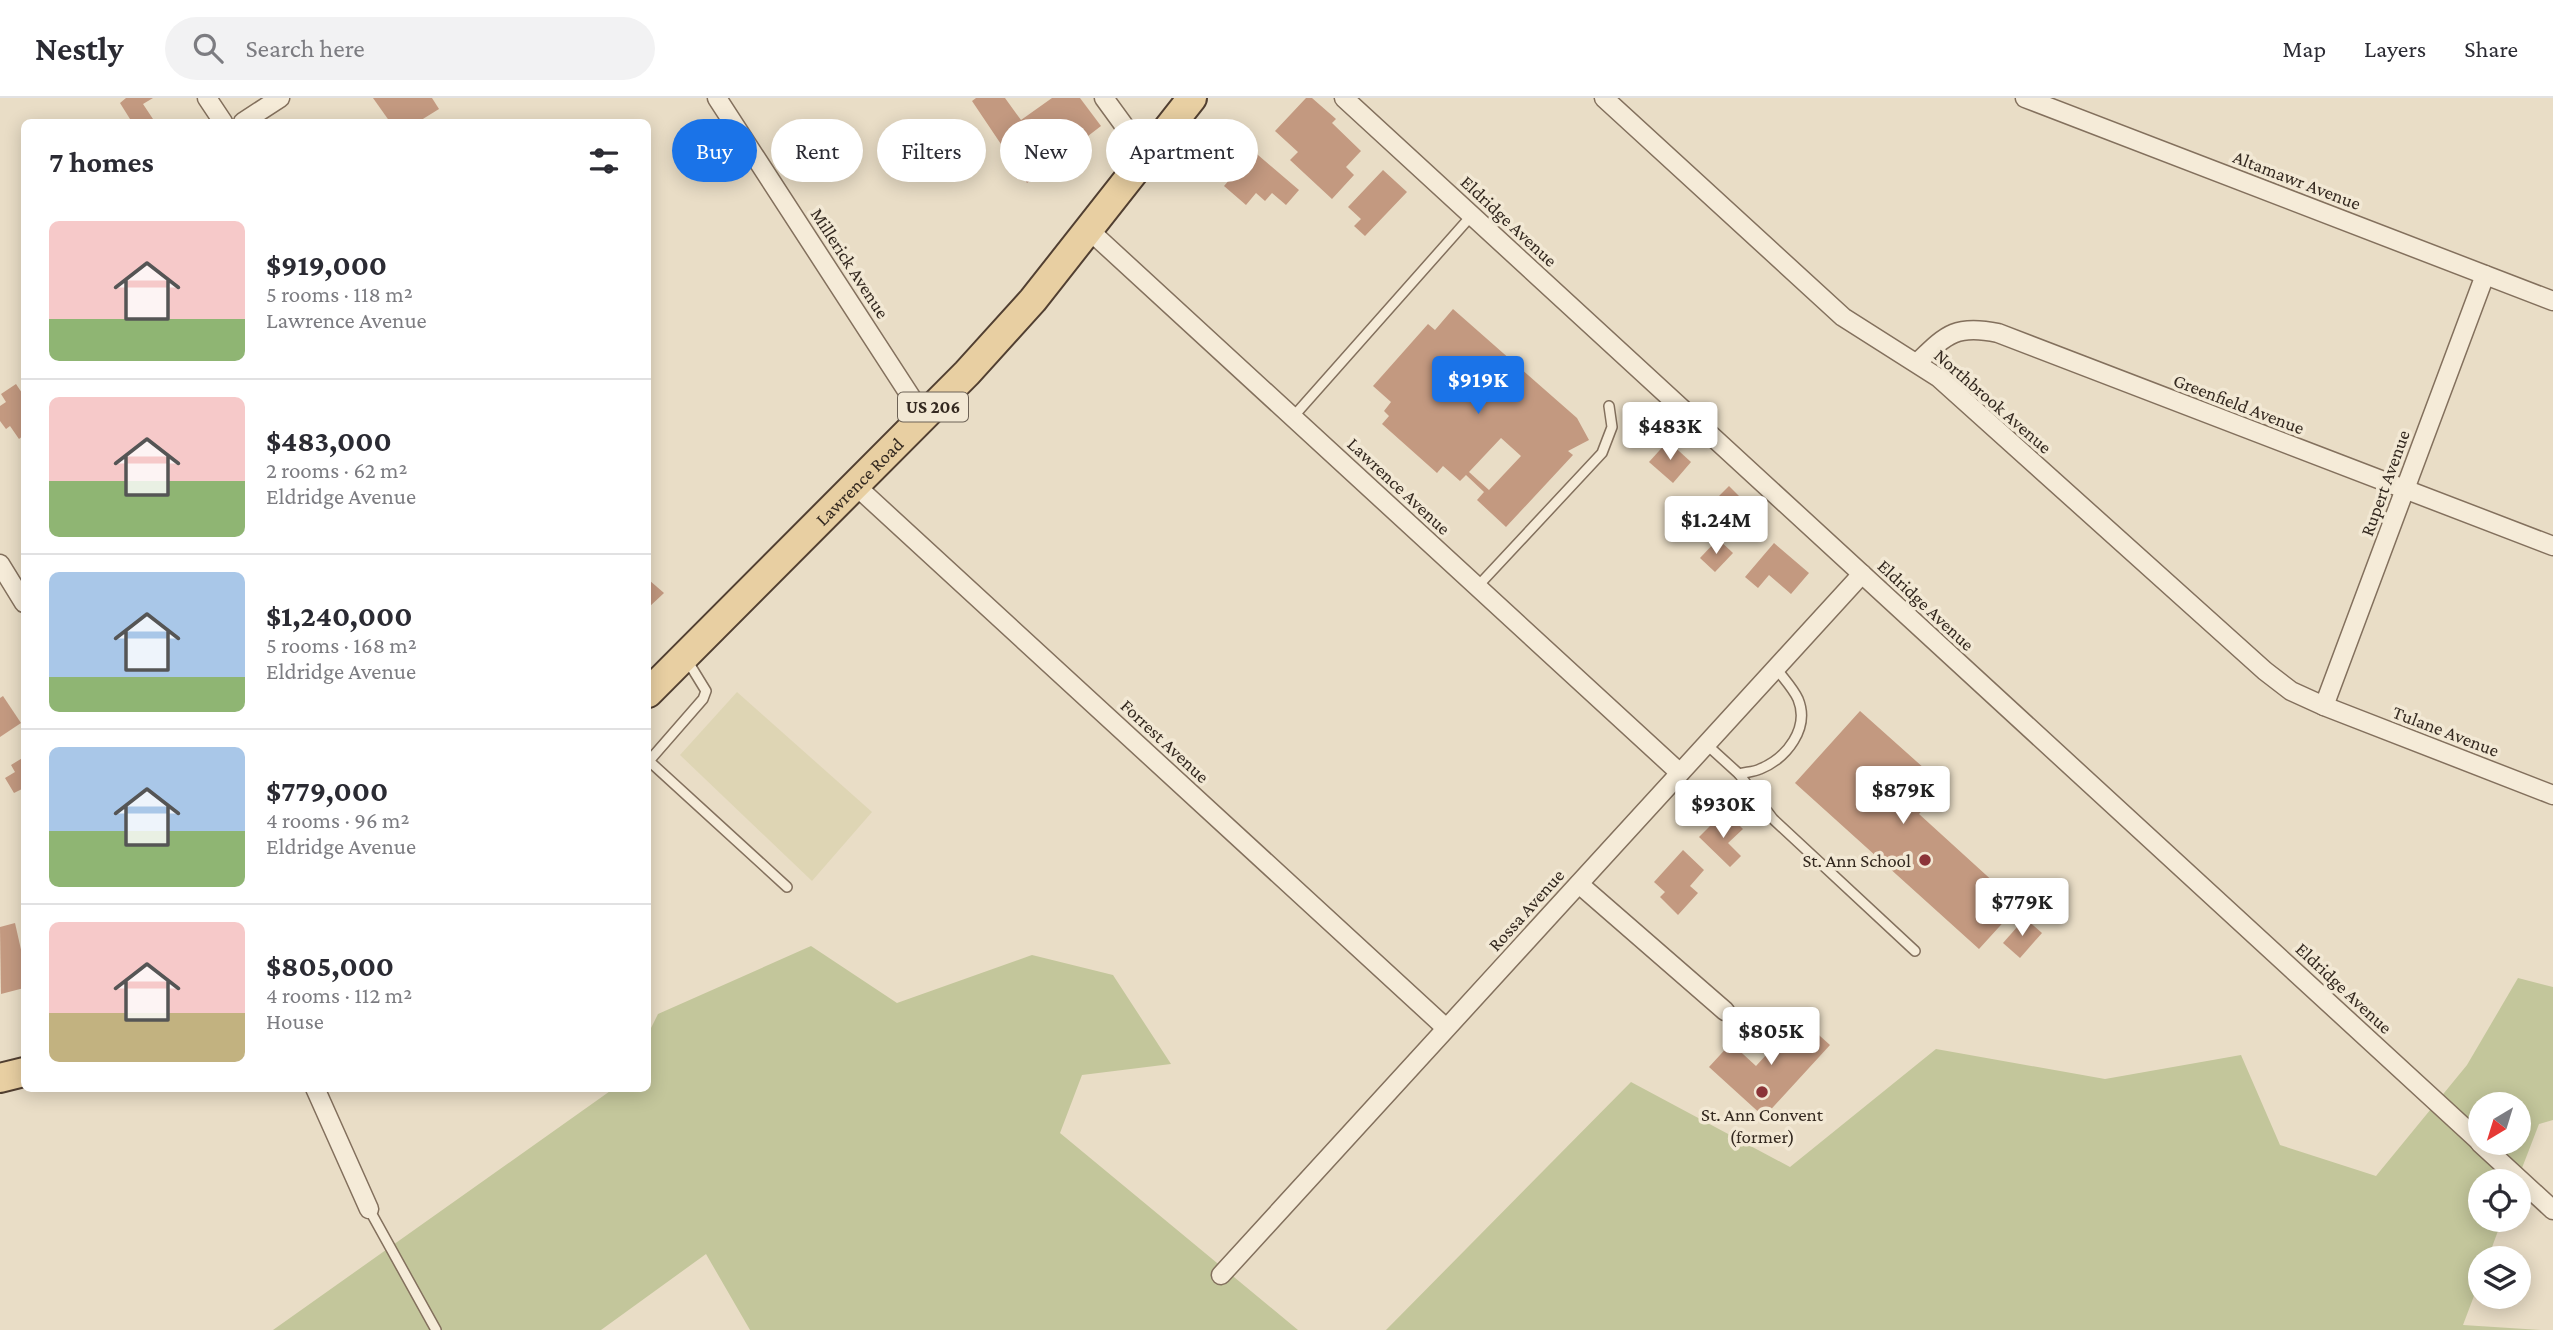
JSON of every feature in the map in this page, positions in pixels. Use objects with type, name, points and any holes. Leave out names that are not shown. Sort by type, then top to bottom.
[{"type":"main road","name":"Lawrence Road","points":[[1176,119],[1192,98]]},
{"type":"main road","name":"Lawrence Road","points":[[651,690],[924,416],[1033,300],[1127,182]]},
{"type":"main road","points":[[0,1079],[21,1073]]},
{"type":"street","points":[[207,98],[221,119]]},
{"type":"street","points":[[248,119],[280,98]]},
{"type":"street","name":"Millerick Avenue","points":[[717,98],[924,416]]},
{"type":"street","points":[[1104,98],[1119,119]]},
{"type":"street","name":"Eldridge Avenue","points":[[1344,98],[2468,1131]]},
{"type":"street","name":"Northbrook Avenue","points":[[1604,98],[1843,317],[1939,378],[2265,671],[2291,691],[2324,706]]},
{"type":"street","name":"Altamawr Avenue","points":[[2025,98],[2553,302]]},
{"type":"street","name":"Lawrence Avenue","points":[[1089,230],[1680,773]]},
{"type":"street","name":"Rupert Avenue","points":[[2324,706],[2485,275]]},
{"type":"street","name":"Greenfield Avenue","points":[[1917,363],[1940,341],[1959,330],[1979,329],[1998,333],[2553,546]]},
{"type":"street","name":"Forrest Avenue","points":[[855,485],[1447,1028]]},
{"type":"street","points":[[0,564],[21,598]]},
{"type":"street","name":"Rossa Avenue","points":[[1221,1275],[1862,574]]},
{"type":"street","name":"Tulane Avenue","points":[[2324,706],[2553,795]]},
{"type":"street","points":[[1578,884],[1725,1011]]},
{"type":"street","points":[[317,1092],[369,1209]]},
{"type":"street","name":"Eldridge Avenue","points":[[2494,1155],[2553,1210]]},
{"type":"lane","points":[[1293,417],[1472,215]]},
{"type":"lane","points":[[1477,587],[1602,453],[1612,426],[1609,406]]},
{"type":"lane","points":[[651,758],[703,699],[706,691],[684,656]]},
{"type":"lane","points":[[1739,774],[1761,769],[1777,758],[1797,738],[1802,712],[1798,697],[1776,668]]},
{"type":"lane","points":[[1706,744],[1739,774],[1773,819],[1915,951]]},
{"type":"lane","points":[[651,764],[787,887]]},
{"type":"lane","points":[[369,1209],[436,1330]]},
{"type":"shaded area","points":[[737,692],[872,812],[812,881],[680,755]]},
{"type":"green space","points":[[811,946],[897,1003],[1032,955],[1113,975],[1171,1064],[1082,1075],[1060,1133],[1298,1330],[750,1330],[706,1254],[601,1330],[273,1330],[609,1092],[651,1092],[651,1028],[658,1014]]},
{"type":"green space","points":[[2518,978],[2553,987],[2553,1120],[2539,1124],[2531,1145],[2531,1092],[2468,1092],[2468,1155],[2527,1155],[2522,1169],[2468,1169],[2468,1232],[2498,1232],[2492,1246],[2468,1246],[2469,1309],[2463,1325],[2541,1330],[1386,1330],[1631,1082],[1790,1167],[1936,1049],[2105,1079],[2241,1055],[2280,1145],[2376,1176],[2467,1065]]},
{"type":"building","points":[[126,98],[153,98],[143,104],[153,119],[130,119],[120,103]]},
{"type":"building","points":[[373,98],[432,98],[439,109],[423,119],[388,119]]},
{"type":"building","points":[[976,98],[1005,98],[1020,119],[1000,119],[1000,143],[972,101]]},
{"type":"building","points":[[1052,98],[1080,98],[1101,126],[1092,133],[1092,119],[1022,119]]},
{"type":"building","points":[[1306,98],[1312,98],[1336,119],[1332,123],[1361,151],[1346,167],[1354,175],[1332,199],[1290,160],[1298,152],[1275,131]]},
{"type":"building","points":[[1258,155],[1299,190],[1286,205],[1272,193],[1265,201],[1256,193],[1246,205],[1224,186],[1227,182],[1258,182]]},
{"type":"building","points":[[1383,170],[1407,192],[1365,236],[1354,226],[1361,219],[1348,207]]},
{"type":"building","points":[[1453,309],[1577,418],[1589,440],[1568,451],[1573,455],[1506,527],[1477,500],[1484,492],[1466,475],[1460,481],[1443,466],[1437,473],[1382,424],[1389,416],[1384,411],[1391,402],[1373,386],[1428,324],[1435,330]],"holes":[[[1501,438],[1521,456],[1489,490],[1469,472]]]},
{"type":"building","points":[[16,384],[21,392],[19,439],[10,426],[6,429],[0,421],[0,406],[6,402],[1,394]]},
{"type":"building","points":[[1668,441],[1691,462],[1673,483],[1649,462]]},
{"type":"building","points":[[1729,486],[1749,506],[1719,537],[1698,517]]},
{"type":"building","points":[[1718,539],[1733,553],[1715,572],[1700,558]]},
{"type":"building","points":[[1774,543],[1809,573],[1791,594],[1769,575],[1758,588],[1745,577]]},
{"type":"building","points":[[651,582],[664,593],[651,605]]},
{"type":"building","points":[[3,696],[21,723],[0,737],[0,698]]},
{"type":"building","name":"St. Ann School","points":[[1860,711],[1944,786],[1919,814],[2019,905],[1979,949],[1795,783]]},
{"type":"building","points":[[21,759],[21,790],[14,793],[5,778],[15,772],[11,765]]},
{"type":"building","points":[[1718,818],[1725,826],[1733,819],[1743,829],[1728,843],[1741,856],[1730,867],[1699,837]]},
{"type":"building","points":[[1683,850],[1704,870],[1690,886],[1698,893],[1678,915],[1660,897],[1665,892],[1654,882]]},
{"type":"building","points":[[2025,918],[2042,933],[2020,958],[2003,943]]},
{"type":"building","points":[[15,923],[21,950],[21,989],[1,994],[0,927]]},
{"type":"building","name":"St. Ann Convent (former)","points":[[1800,1018],[1830,1045],[1764,1117],[1709,1067],[1731,1043],[1756,1066]]},
{"type":"place","name":"St. Ann School","points":[[1925,860]]},
{"type":"place","name":"St. Ann Convent (former)","points":[[1762,1092]]}]
